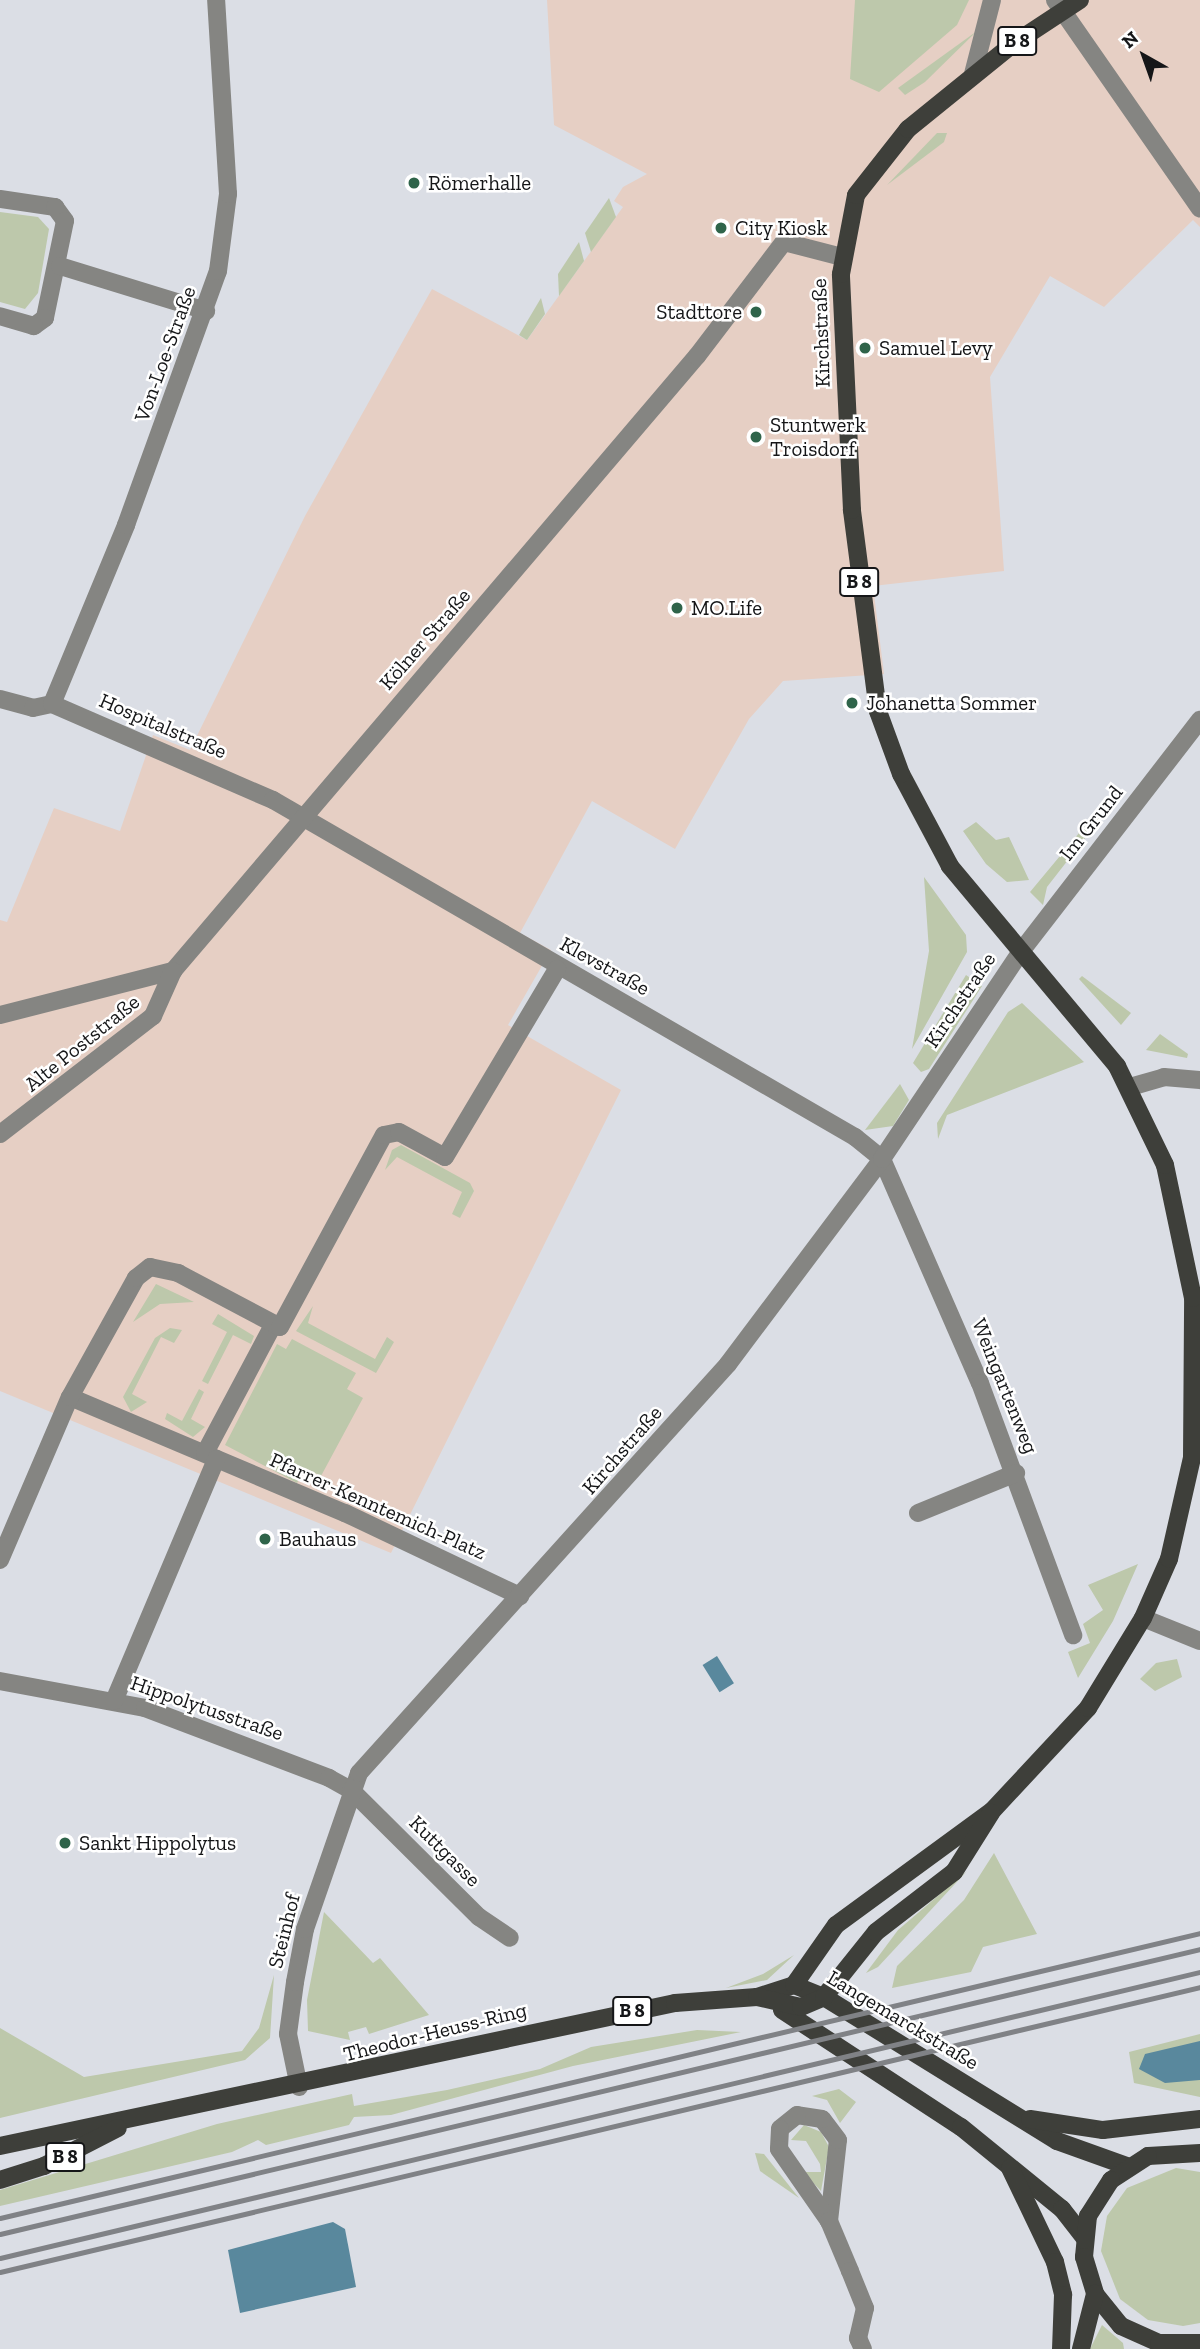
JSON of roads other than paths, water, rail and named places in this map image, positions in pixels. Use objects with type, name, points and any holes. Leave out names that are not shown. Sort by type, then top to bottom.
[{"type":"main road","name":"B 8","points":[[973,74],[1059,5],[1080,0]]},
{"type":"main road","name":"Kirchstraße","points":[[973,74],[877,161],[856,195],[842,257],[852,510],[878,711],[901,774],[950,866],[1019,954]]},
{"type":"main road","name":"B 8","points":[[794,1985],[836,1925],[992,1811],[1088,1707],[1143,1618],[1169,1559],[1190,1469],[1195,1340],[1177,1209],[1130,1087],[1019,954]]},
{"type":"main road","points":[[801,2007],[824,1997],[876,1932],[954,1872],[992,1811]]},
{"type":"main road","name":"Theodor-Heuss-Ring","points":[[0,2146],[125,2124],[299,2087],[617,2013],[757,1997],[794,1985]]},
{"type":"main road","name":"Langemarckstraße","points":[[794,1985],[824,1997],[1057,2141],[1127,2166]]},
{"type":"main road","name":"Langemarckstraße","points":[[794,1985],[810,2024]]},
{"type":"main road","name":"Theodor-Heuss-Ring","points":[[757,1997],[801,2007]]},
{"type":"main road","name":"Langemarckstraße","points":[[757,1997],[810,2024],[1008,2164],[1084,2237]]},
{"type":"main road","name":"Langemarckstraße","points":[[1023,2118],[1103,2130],[1200,2119]]},
{"type":"main road","name":"Theodor-Heuss-Ring","points":[[0,2180],[44,2166],[125,2124]]},
{"type":"main road","points":[[1081,2349],[1095,2294],[1084,2237],[1098,2197],[1127,2166],[1170,2151],[1200,2153]]},
{"type":"main road","name":"Langemarckstraße","points":[[1008,2164],[1055,2262],[1063,2295],[1061,2349]]},
{"type":"main road","points":[[1095,2294],[1122,2326],[1152,2346],[1197,2346]]},
{"type":"street","name":"Von-Loe-Straße","points":[[52,704],[206,311],[228,194],[216,0]]},
{"type":"street","points":[[973,74],[992,0]]},
{"type":"street","points":[[1059,5],[1200,209]]},
{"type":"street","points":[[0,199],[62,211],[60,267],[41,324],[0,316]]},
{"type":"street","name":"Kölner Straße","points":[[173,971],[697,356],[784,242],[842,257]]},
{"type":"street","points":[[60,267],[206,311]]},
{"type":"street","name":"Hospitalstraße","points":[[0,699],[33,708],[52,704],[211,770],[301,820]]},
{"type":"street","name":"Im Grund","points":[[1019,954],[1200,720]]},
{"type":"street","name":"Klevstraße","points":[[301,820],[557,970],[609,993],[855,1137],[882,1159]]},
{"type":"street","name":"Kirchstraße","points":[[351,1790],[369,1758],[520,1596],[728,1364],[882,1159],[1019,954]]},
{"type":"street","points":[[114,1701],[211,1456],[277,1326],[384,1135],[400,1132],[445,1157],[557,970]]},
{"type":"street","points":[[0,1015],[173,971]]},
{"type":"street","name":"Alte Poststraße","points":[[0,1135],[153,1016],[173,971]]},
{"type":"street","points":[[1130,1087],[1164,1077],[1200,1080]]},
{"type":"street","name":"Weingartenweg","points":[[882,1159],[1016,1473],[1073,1635]]},
{"type":"street","points":[[0,1560],[70,1397],[136,1278],[150,1267],[178,1273],[277,1326]]},
{"type":"street","name":"Pfarrer-Kenntemich-Platz","points":[[70,1397],[211,1456],[520,1596]]},
{"type":"street","points":[[918,1513],[1016,1473]]},
{"type":"street","points":[[1143,1618],[1200,1641]]},
{"type":"street","name":"Hippolytusstraße","points":[[0,1681],[114,1701],[254,1746],[351,1790]]},
{"type":"street","name":"Kuttgasse","points":[[351,1790],[479,1917],[510,1938]]},
{"type":"street","name":"Steinhof","points":[[299,2087],[288,2034],[295,1982],[305,1929],[351,1790]]},
{"type":"street","points":[[829,2221],[838,2140],[815,2115],[797,2115],[780,2129],[779,2150],[829,2221],[865,2308],[858,2338],[863,2349]]},
{"type":"water","points":[[717,1656],[734,1683],[720,1692],[703,1665]]},
{"type":"water","points":[[1200,2041],[1200,2080],[1165,2083],[1139,2069],[1145,2054]]},
{"type":"water","points":[[333,2222],[345,2229],[356,2287],[240,2313],[228,2250]]},
{"type":"railway","points":[[0,2218],[1200,1933]]},
{"type":"railway","points":[[0,2234],[1200,1949]]},
{"type":"railway","points":[[0,2258],[1200,1972]]},
{"type":"railway","points":[[0,2272],[1200,1987]]},
{"type":"place","name":"Römerhalle","points":[[414,183]]},
{"type":"place","name":"City Kiosk","points":[[721,228]]},
{"type":"place","name":"Stadttore","points":[[756,312]]},
{"type":"place","name":"Samuel Levy","points":[[865,348]]},
{"type":"place","name":"Stuntwerk Troisdorf","points":[[756,437]]},
{"type":"place","name":"MO.Life","points":[[677,608]]},
{"type":"place","name":"Johanetta Sommer","points":[[852,703]]},
{"type":"place","name":"Bauhaus","points":[[265,1539]]},
{"type":"place","name":"Sankt Hippolytus","points":[[65,1843]]}]
